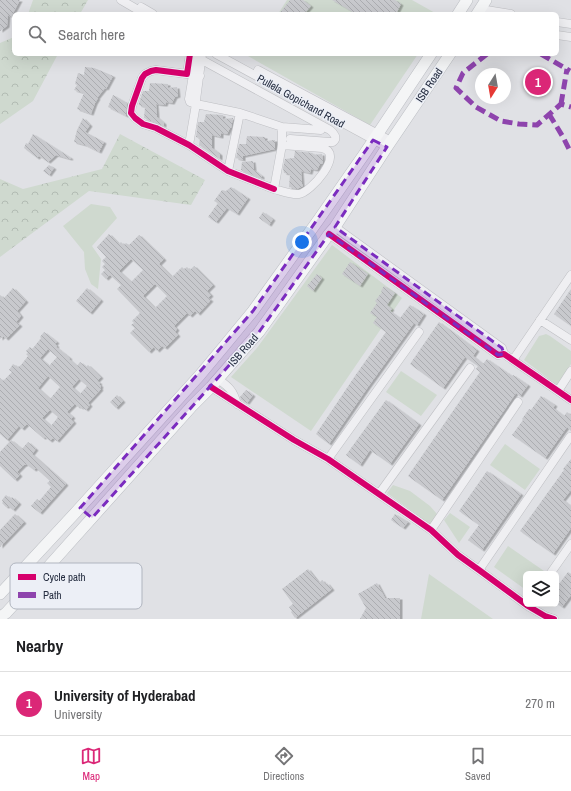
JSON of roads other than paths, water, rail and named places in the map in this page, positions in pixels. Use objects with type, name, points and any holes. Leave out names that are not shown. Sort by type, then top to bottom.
[{"type":"main road","points":[[459,12],[467,0]]},
{"type":"main road","name":"ISB Road","points":[[29,563],[200,375],[248,317],[319,219],[430,56]]},
{"type":"main road","name":"ISB Road","points":[[52,563],[192,406],[215,383],[259,332],[332,231],[449,56]]},
{"type":"main road","points":[[80,508],[92,518]]},
{"type":"main road","name":"ISB Road","points":[[0,594],[10,583]]},
{"type":"main road","name":"ISB Road","points":[[0,617],[10,609]]},
{"type":"street","points":[[121,0],[142,12]]},
{"type":"street","points":[[130,0],[150,12]]},
{"type":"street","points":[[481,8],[501,12]]},
{"type":"street","points":[[559,22],[571,24]]},
{"type":"street","points":[[559,35],[571,37]]},
{"type":"street","points":[[190,56],[193,75]]},
{"type":"street","points":[[290,139],[333,142],[335,141],[335,137],[330,130],[323,126],[200,56],[193,75],[189,100],[190,102],[196,102],[240,113],[282,127],[321,130],[323,126]]},
{"type":"street","name":"Pullela Gopichand Road","points":[[220,56],[254,71]]},
{"type":"street","name":"Pullela Gopichand Road","points":[[230,56],[254,71],[389,144]]},
{"type":"street","points":[[193,75],[151,70],[142,78],[131,113],[143,124],[156,128],[189,145],[228,171],[274,189],[300,194],[304,192],[323,173],[329,161],[329,151],[327,149],[282,145]]},
{"type":"street","points":[[189,145],[196,102]]},
{"type":"street","points":[[228,171],[240,113]]},
{"type":"street","points":[[274,189],[282,145],[282,127]]},
{"type":"street","points":[[332,231],[502,348],[504,354],[571,400]]},
{"type":"street","points":[[513,360],[571,275]]},
{"type":"street","points":[[540,320],[571,340]]},
{"type":"street","points":[[328,459],[419,332]]},
{"type":"street","points":[[379,494],[470,368]]},
{"type":"street","points":[[558,390],[571,371]]},
{"type":"street","points":[[215,383],[228,386],[233,392],[237,404],[294,440],[328,459],[379,494],[431,530],[458,555],[523,601]]},
{"type":"street","points":[[431,530],[518,402]]},
{"type":"street","points":[[479,570],[570,437]]},
{"type":"street","points":[[552,571],[571,544]]},
{"type":"street","points":[[532,607],[545,616],[554,619]]},
{"type":"place","name":"University of Hyderabad","points":[[538,82]]}]
